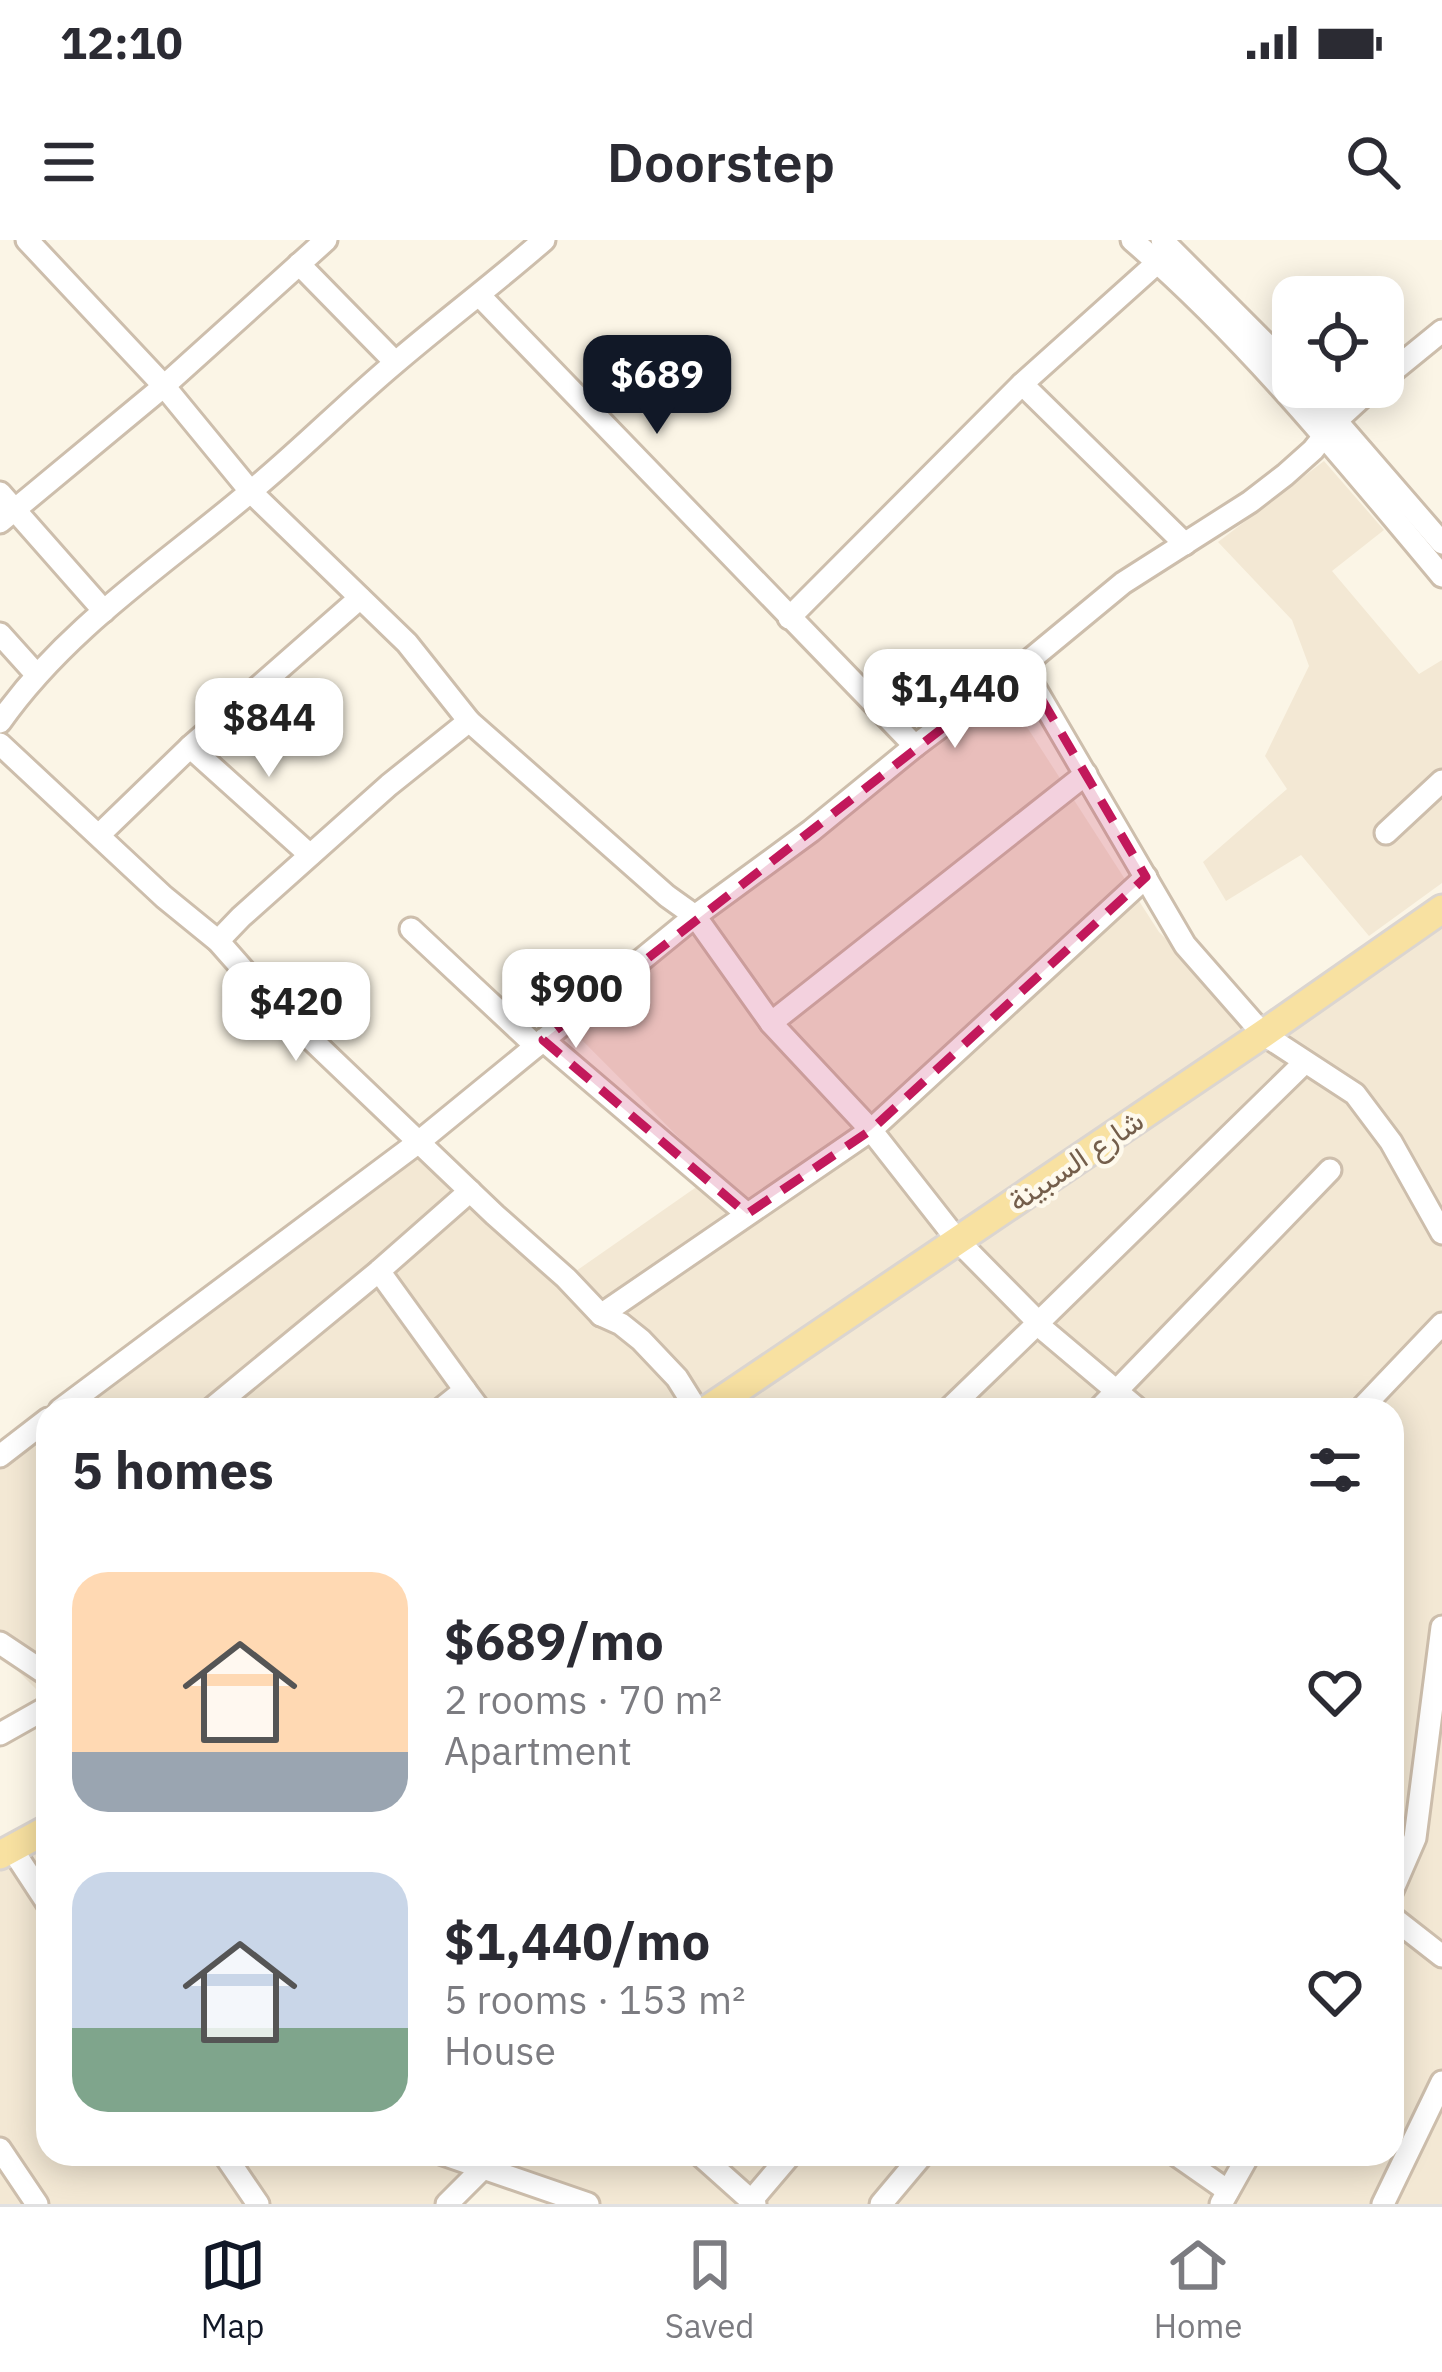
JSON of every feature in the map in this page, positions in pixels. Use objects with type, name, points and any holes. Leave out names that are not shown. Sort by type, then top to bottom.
[{"type":"main road","name":"شارع السبينة","points":[[725,1398],[1442,909]]},
{"type":"main road","points":[[1355,970],[1442,920]]},
{"type":"main road","points":[[6,1852],[36,1835]]},
{"type":"street","points":[[27,240],[164,386],[251,492],[407,643],[469,721],[695,916],[771,1023],[871,1130],[958,1241],[1036,1324],[1125,1398]]},
{"type":"street","points":[[104,610],[5,508],[164,386],[326,240]]},
{"type":"street","points":[[0,722],[36,674],[104,610],[251,492],[395,362],[544,240]]},
{"type":"street","points":[[1132,240],[1160,251],[1272,352]]},
{"type":"street","points":[[789,618],[1160,251]]},
{"type":"street","points":[[1160,251],[1273,376],[1332,428],[1442,543]]},
{"type":"street","points":[[299,264],[395,362]]},
{"type":"street","points":[[480,296],[915,746]]},
{"type":"street","points":[[1404,362],[1442,332]]},
{"type":"street","points":[[1022,384],[1185,544]]},
{"type":"street","points":[[1320,408],[1442,576]]},
{"type":"street","points":[[76,1398],[419,1141],[695,916],[811,831],[1123,583],[1286,476],[1352,408]]},
{"type":"street","points":[[99,835],[190,747],[360,598]]},
{"type":"street","points":[[0,634],[36,674]]},
{"type":"street","points":[[1022,666],[1185,945],[1263,1034],[1355,1094],[1391,1142],[1442,1233]]},
{"type":"street","points":[[218,941],[389,785],[469,721]]},
{"type":"street","points":[[0,744],[218,941],[270,1000],[601,1315],[641,1340],[690,1398]]},
{"type":"street","points":[[190,747],[310,855]]},
{"type":"street","points":[[771,1023],[1086,774]]},
{"type":"street","points":[[1386,832],[1442,781]]},
{"type":"street","points":[[601,1315],[871,1130],[1146,877]]},
{"type":"street","points":[[411,929],[747,1214]]},
{"type":"street","points":[[959,1398],[1306,1061]]},
{"type":"street","points":[[1110,1398],[1330,1170]]},
{"type":"street","points":[[225,1398],[470,1191]]},
{"type":"street","points":[[379,1271],[471,1398]]},
{"type":"street","points":[[1371,1398],[1442,1324]]},
{"type":"street","points":[[455,1398],[465,1390]]},
{"type":"street","points":[[0,1456],[36,1428]]},
{"type":"street","points":[[1404,1863],[1415,1838],[1435,1728],[1442,1627]]},
{"type":"street","points":[[0,1643],[36,1668]]},
{"type":"street","points":[[0,1734],[36,1714]]},
{"type":"street","points":[[6,1852],[36,1889]]},
{"type":"street","points":[[1404,1926],[1442,1956]]},
{"type":"street","points":[[1404,2161],[1442,2082]]},
{"type":"street","points":[[0,2149],[38,2204]]},
{"type":"street","points":[[232,2166],[258,2204]]},
{"type":"street","points":[[447,2204],[486,2166]]},
{"type":"street","points":[[502,2166],[588,2204]]},
{"type":"street","points":[[712,2166],[753,2202],[782,2166]]},
{"type":"street","points":[[881,2204],[912,2166]]},
{"type":"street","points":[[1188,2166],[1224,2198],[1242,2166]]},
{"type":"street","points":[[1383,2204],[1401,2166]]},
{"type":"highlighted area","points":[[1022,666],[1146,877],[871,1130],[747,1214],[543,1040]]},
{"type":"shaded area","points":[[1324,461],[1384,530],[1332,571],[1419,674],[1442,660],[1442,883],[1369,936],[1301,855],[1226,901],[1203,862],[1287,789],[1265,756],[1309,666],[1292,620],[1218,542]]},
{"type":"shaded area","points":[[998,682],[1159,932],[1263,1034],[1442,919],[1442,2204],[588,2204],[484,2168],[447,2204],[0,2204],[0,1855],[36,1836],[36,2166],[1404,2166],[1404,1398],[79,1398],[420,1141],[566,1278],[715,1174],[565,1023]]},
{"type":"shaded area","points":[[36,1430],[36,1689],[0,1653],[0,1457]]}]
